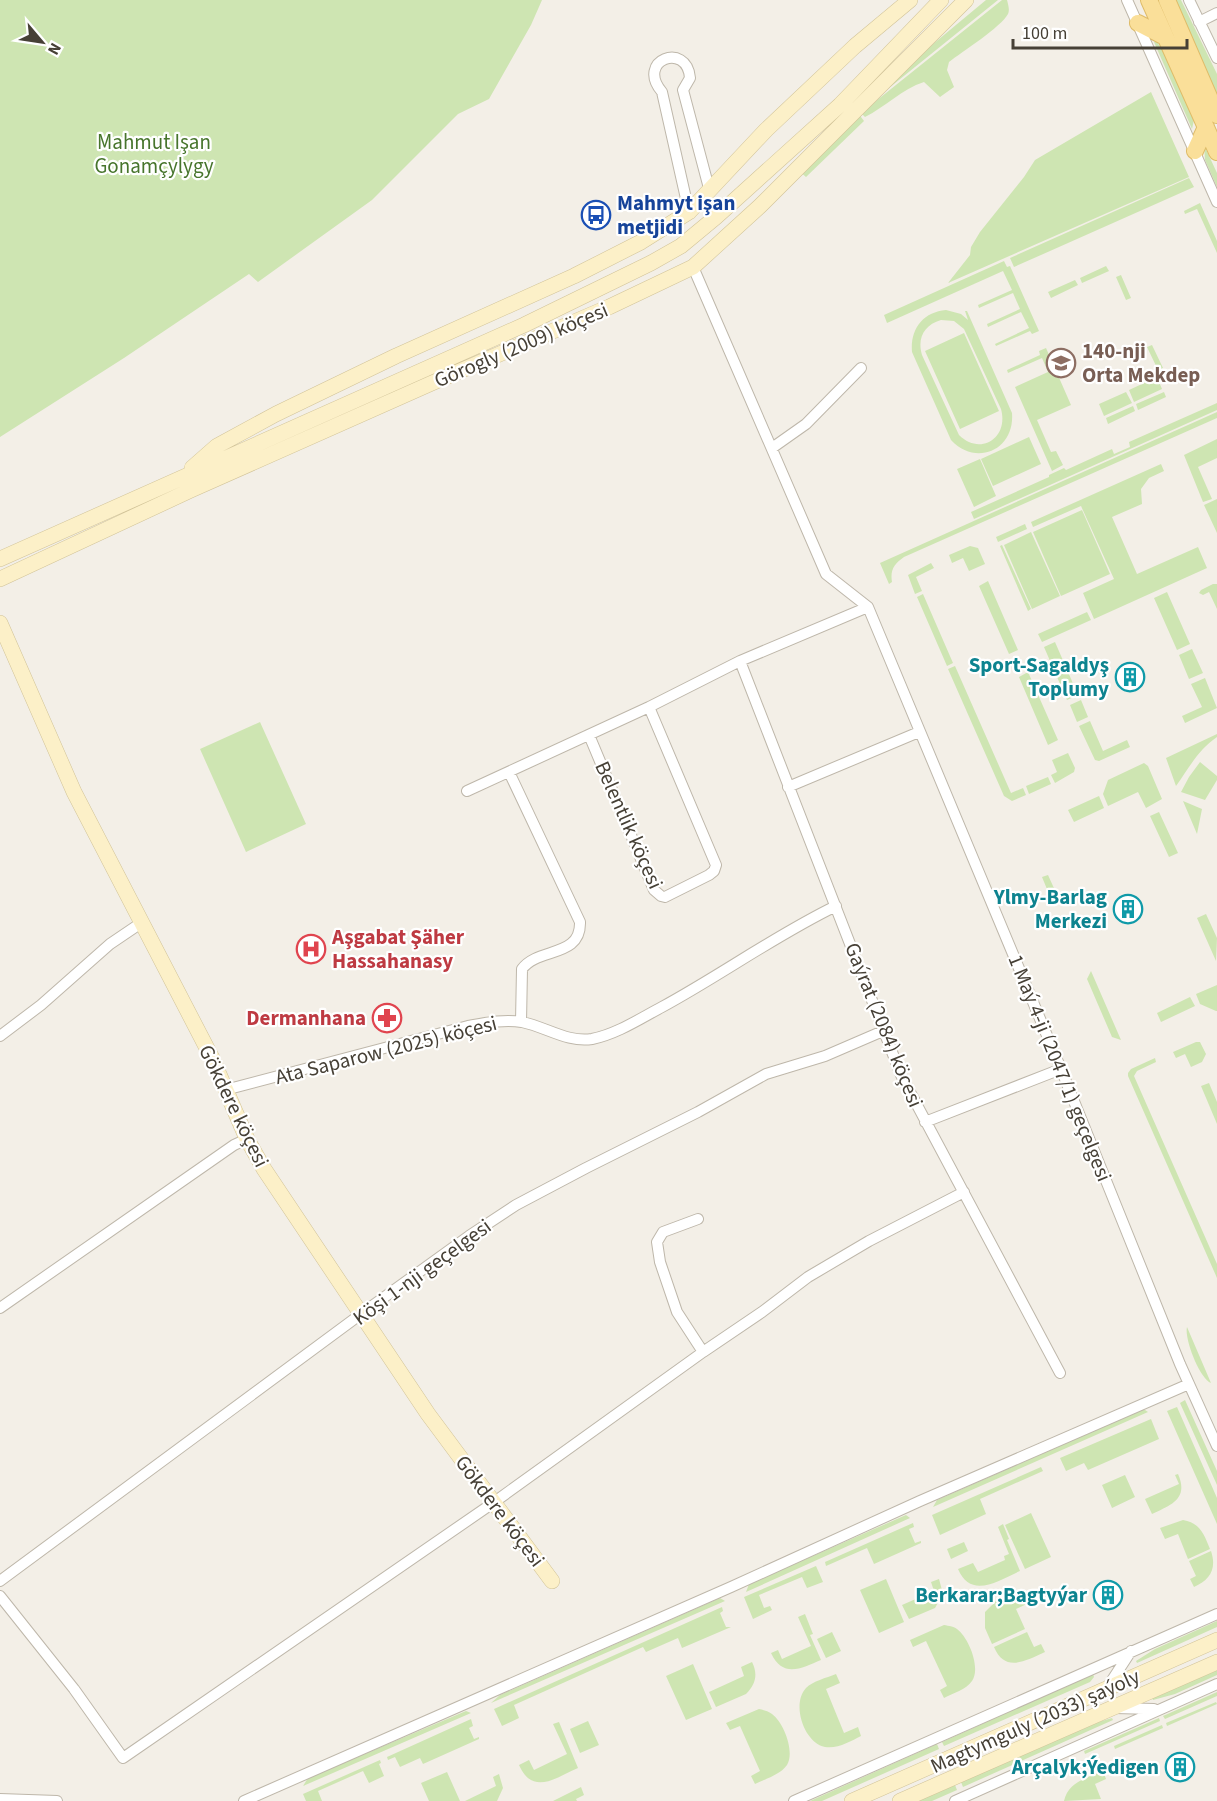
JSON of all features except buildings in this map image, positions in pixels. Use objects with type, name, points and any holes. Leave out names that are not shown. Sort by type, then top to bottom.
[{"type":"main road","points":[[182,477],[217,446],[276,414],[396,356],[574,276],[641,242],[689,212],[766,130],[855,46],[910,0]]},
{"type":"main road","name":"Görogly (2009) köçesi","points":[[0,559],[524,325],[681,246],[840,105],[941,0]]},
{"type":"main road","name":"Görogly (2009) köçesi","points":[[0,579],[191,490],[609,307],[693,267],[760,207],[966,0]]},
{"type":"main road","points":[[1149,0],[1165,37],[1211,121]]},
{"type":"main road","points":[[1167,0],[1211,121],[1217,152]]},
{"type":"main road","points":[[1138,23],[1165,37]]},
{"type":"main road","points":[[1195,151],[1211,121]]},
{"type":"main road","name":"Gökdere köçesi","points":[[0,623],[74,792],[212,1058],[247,1139],[264,1169],[428,1414],[552,1581]]},
{"type":"main road","name":"Magtymguly (2033) şaýoly","points":[[852,1801],[1217,1640]]},
{"type":"main road","name":"Magtymguly (2033) şaýoly","points":[[900,1801],[1217,1662]]},
{"type":"street","points":[[1127,0],[1217,202]]},
{"type":"street","points":[[1189,0],[1217,58]]},
{"type":"street","points":[[1199,22],[1217,13]]},
{"type":"street","points":[[689,212],[662,92],[654,78],[656,67],[665,58],[675,57],[688,68],[690,78],[683,90],[710,192]]},
{"type":"street","points":[[693,267],[772,448],[806,424],[861,369]]},
{"type":"street","name":"1 Maý 4-ji (2047/1) geçelgesi","points":[[772,448],[826,574],[868,607],[1061,1069],[1189,1384],[1217,1446]]},
{"type":"street","points":[[467,791],[649,707],[740,662],[868,607]]},
{"type":"street","name":"Gaýrat (2084) köçesi","points":[[740,662],[901,1075],[1060,1373]]},
{"type":"street","name":"Belentlik köçesi","points":[[589,735],[654,890],[665,897],[709,875],[714,871],[716,865],[649,707]]},
{"type":"street","points":[[788,787],[919,732]]},
{"type":"street","points":[[509,772],[580,922],[580,931],[576,940],[570,945],[527,962],[522,969],[521,1022]]},
{"type":"street","name":"Ata Saparow (2025) köçesi","points":[[225,1090],[468,1026],[521,1022],[574,1040],[595,1038],[632,1023],[693,990],[800,923],[836,906]]},
{"type":"street","points":[[0,1036],[41,1005],[110,944],[141,923]]},
{"type":"street","name":"Köşi 1-nji geçelgesi","points":[[0,1581],[361,1314],[516,1205],[698,1112],[766,1074],[825,1056],[883,1031]]},
{"type":"street","points":[[925,1122],[1061,1069]]},
{"type":"street","points":[[0,1308],[234,1145],[247,1139]]},
{"type":"street","points":[[0,1596],[74,1689],[123,1758],[493,1503],[808,1277],[842,1255],[964,1192]]},
{"type":"street","points":[[698,1219],[663,1232],[657,1242],[660,1262],[677,1312],[703,1352]]},
{"type":"street","points":[[244,1801],[1189,1384]]},
{"type":"street","points":[[794,1801],[1217,1614]]},
{"type":"street","points":[[1107,1689],[1131,1651]]},
{"type":"street","points":[[955,1801],[1217,1684]]},
{"type":"street","points":[[1114,1708],[1157,1709]]},
{"type":"street","points":[[0,1799],[57,1801]]},
{"type":"green space","name":"Mahmut Işan Gonamçylygy","points":[[0,0],[542,0],[531,25],[489,99],[458,114],[372,200],[258,282],[249,274],[124,358],[0,437]]},
{"type":"green space","points":[[986,0],[998,0],[858,113],[864,121],[806,177],[798,170],[879,89]]},
{"type":"green space","points":[[1002,0],[1007,0],[1009,9],[1004,19],[949,62],[947,70],[954,87],[940,97],[924,82],[908,89],[865,117],[861,113]]},
{"type":"green space","points":[[1175,0],[1181,0],[1217,74],[1217,94]]},
{"type":"green space","points":[[1156,41],[1163,50],[1194,120],[1192,129],[1154,42]]},
{"type":"green space","points":[[1151,92],[1189,177],[948,283],[970,255],[971,247],[980,232],[1035,160]]},
{"type":"green space","points":[[1204,145],[1217,173],[1217,187],[1205,160]]},
{"type":"green space","points":[[1189,178],[1194,187],[1014,267],[1010,258]]},
{"type":"green space","points":[[1200,203],[1217,241],[1217,253],[1197,209],[1185,214],[1184,211]]},
{"type":"green space","points":[[1004,261],[1007,267],[1010,266],[1039,331],[1032,334],[1030,331],[996,346],[995,344],[1029,328],[1021,312],[988,327],[987,324],[1020,309],[1013,293],[979,308],[978,305],[1012,290],[1003,271],[887,323],[884,315]]},
{"type":"green space","points":[[1106,266],[1109,271],[1082,283],[1080,278]]},
{"type":"green space","points":[[1121,275],[1131,298],[1126,300],[1116,277]]},
{"type":"green space","points":[[1075,280],[1078,285],[1051,298],[1048,292]]},
{"type":"green space","points":[[946,310],[961,314],[968,320],[965,311],[967,311],[1012,413],[1007,437],[1001,445],[992,450],[982,453],[972,452],[961,448],[951,440],[912,352],[916,329],[925,318],[938,311]],"holes":[[[941,320],[954,321],[964,329],[1001,409],[1001,428],[997,436],[984,444],[967,441],[959,435],[922,355],[920,343],[926,329]]]},
{"type":"green space","points":[[964,333],[999,411],[960,429],[925,351]]},
{"type":"green space","points":[[1152,345],[1163,368],[1158,370],[1147,347]]},
{"type":"green space","points":[[1046,348],[1071,405],[1037,420],[1051,452],[1056,451],[1063,465],[1052,471],[1015,387],[1048,372],[1042,358],[1008,373],[1007,370],[1040,355],[1039,351]]},
{"type":"green space","points":[[1157,377],[1162,389],[1134,402],[1129,390]]},
{"type":"green space","points":[[1126,392],[1132,403],[1104,416],[1099,404]]},
{"type":"green space","points":[[1164,392],[1166,397],[1138,410],[1136,404]]},
{"type":"green space","points":[[1217,403],[1217,410],[974,519],[971,512],[1064,468],[1066,470],[1112,449],[1114,454],[1130,447],[1129,442]]},
{"type":"green space","points":[[1133,406],[1135,411],[1108,424],[1106,418]]},
{"type":"green space","points":[[1217,412],[1217,418],[904,557],[894,568],[892,582],[889,584],[880,563]]},
{"type":"green space","points":[[1029,437],[1041,464],[993,486],[981,459]]},
{"type":"green space","points":[[1217,439],[1217,458],[1198,467],[1212,499],[1203,502],[1184,455]]},
{"type":"green space","points":[[980,459],[996,496],[974,507],[957,469]]},
{"type":"green space","points":[[1161,464],[1164,471],[1149,478],[1141,489],[1142,504],[1112,517],[1137,574],[1198,547],[1207,568],[1094,619],[1083,593],[1114,579],[1081,506],[1033,527],[1031,522]]},
{"type":"green space","points":[[1217,499],[1217,533],[1204,505]]},
{"type":"green space","points":[[1082,510],[1110,574],[1061,596],[1033,532]]},
{"type":"green space","points":[[1025,524],[1027,529],[998,542],[996,537]]},
{"type":"green space","points":[[1031,532],[1060,596],[1032,609],[1004,545]]},
{"type":"green space","points":[[1002,545],[1031,609],[1028,611],[1000,546]]},
{"type":"green space","points":[[970,546],[978,548],[985,564],[969,571],[963,558],[952,563],[949,555]]},
{"type":"green space","points":[[931,563],[934,568],[916,577],[922,591],[915,594],[908,575]]},
{"type":"green space","points":[[988,581],[1018,650],[1009,654],[979,586]]},
{"type":"green space","points":[[1217,584],[1217,609],[1209,592],[1203,595],[1199,593]]},
{"type":"green space","points":[[1167,592],[1190,644],[1177,650],[1154,598]]},
{"type":"green space","points":[[923,594],[953,663],[947,666],[917,597]]},
{"type":"green space","points":[[1087,612],[1091,620],[1042,642],[1038,634]]},
{"type":"green space","points":[[1055,642],[1078,695],[1067,700],[1044,647]]},
{"type":"green space","points":[[1192,649],[1203,673],[1189,679],[1179,655]]},
{"type":"green space","points":[[955,666],[1011,793],[1023,788],[1026,795],[1012,801],[1004,796],[948,669]]},
{"type":"green space","points":[[1028,672],[1058,740],[1048,745],[1019,677]]},
{"type":"green space","points":[[1205,678],[1217,708],[1185,723],[1182,716],[1202,707],[1191,684]]},
{"type":"green space","points":[[1081,700],[1088,717],[1077,722],[1070,705]]},
{"type":"green space","points":[[1090,721],[1103,751],[1127,740],[1130,747],[1099,761],[1095,760],[1079,726]]},
{"type":"green space","points":[[260,722],[306,824],[246,852],[200,749]]},
{"type":"green space","points":[[1217,734],[1217,737],[1194,760],[1176,786],[1166,758]]},
{"type":"green space","points":[[1068,753],[1075,768],[1074,772],[1055,783],[1051,775],[1057,772],[1052,760]]},
{"type":"green space","points":[[1200,762],[1217,776],[1205,800],[1181,792]]},
{"type":"green space","points":[[1144,763],[1148,766],[1162,799],[1146,808],[1138,792],[1108,806],[1103,794],[1108,780]]},
{"type":"green space","points":[[1048,777],[1051,784],[1029,794],[1026,786]]},
{"type":"green space","points":[[1099,796],[1104,808],[1074,822],[1068,810]]},
{"type":"green space","points":[[1183,801],[1202,809],[1197,834]]},
{"type":"green space","points":[[1159,812],[1178,853],[1169,857],[1150,816]]},
{"type":"green space","points":[[1048,875],[1058,897],[1049,894],[1042,877]]},
{"type":"green space","points":[[1206,914],[1217,938],[1216,961],[1197,918]]},
{"type":"green space","points":[[1091,971],[1121,1040],[1112,1037],[1087,979]]},
{"type":"green space","points":[[1217,985],[1216,1011],[1200,1004],[1196,994]]},
{"type":"green space","points":[[1190,997],[1195,1006],[1161,1022],[1157,1013]]},
{"type":"green space","points":[[1200,1042],[1206,1054],[1202,1062],[1191,1067],[1185,1054],[1176,1058],[1173,1052]]},
{"type":"green space","points":[[1155,1058],[1156,1062],[1137,1071],[1134,1076],[1217,1264],[1217,1278],[1128,1076],[1131,1069]]},
{"type":"green space","points":[[1209,1083],[1217,1102],[1217,1124],[1201,1086]]},
{"type":"green space","points":[[1187,1327],[1211,1383],[1202,1374],[1194,1358],[1188,1340]]},
{"type":"green space","points":[[1185,1400],[1217,1471],[1217,1485],[1180,1403]]},
{"type":"green space","points":[[1177,1407],[1217,1498],[1217,1524],[1167,1411]]},
{"type":"green space","points":[[1142,1410],[1148,1412],[933,1507],[937,1500]]},
{"type":"green space","points":[[1151,1419],[1159,1439],[1088,1470],[1084,1463],[1066,1471],[1060,1458]]},
{"type":"green space","points":[[1041,1467],[1043,1471],[980,1499],[986,1514],[940,1535],[932,1515]]},
{"type":"green space","points":[[1178,1474],[1181,1483],[1180,1495],[1171,1504],[1152,1514],[1145,1499],[1179,1484],[1175,1475]]},
{"type":"green space","points":[[1125,1475],[1135,1497],[1112,1508],[1102,1485]]},
{"type":"green space","points":[[1031,1513],[1051,1557],[1025,1569],[1005,1525]]},
{"type":"green space","points":[[906,1515],[910,1518],[746,1592],[749,1584]]},
{"type":"green space","points":[[1183,1520],[1197,1527],[1210,1549],[1188,1559],[1178,1534],[1165,1539],[1160,1528]]},
{"type":"green space","points":[[913,1523],[914,1527],[909,1529],[915,1543],[921,1541],[921,1543],[874,1564],[867,1548],[826,1566],[825,1562]]},
{"type":"green space","points":[[1003,1524],[1020,1571],[986,1585],[970,1584],[958,1569],[973,1563],[978,1572],[1005,1560],[1004,1556],[1009,1554],[998,1527]]},
{"type":"green space","points":[[964,1542],[968,1551],[951,1559],[947,1549]]},
{"type":"green space","points":[[1211,1551],[1213,1563],[1211,1573],[1194,1587],[1190,1579],[1196,1576],[1189,1561]]},
{"type":"green space","points":[[816,1566],[823,1582],[807,1588],[802,1577],[759,1595],[764,1608],[770,1606],[772,1610],[753,1619],[744,1597]]},
{"type":"green space","points":[[886,1579],[904,1622],[879,1633],[860,1590]]},
{"type":"green space","points":[[939,1579],[943,1594],[935,1608],[909,1619],[902,1605],[934,1591],[931,1582]]},
{"type":"green space","points":[[1022,1589],[1029,1603],[1016,1609],[1025,1629],[992,1644],[985,1628],[985,1612],[996,1601]]},
{"type":"green space","points":[[720,1598],[725,1601],[491,1703],[500,1695]]},
{"type":"green space","points":[[722,1607],[723,1611],[720,1613],[726,1627],[731,1627],[682,1648],[678,1638],[646,1652],[643,1647],[514,1705],[519,1718],[502,1726],[494,1709]]},
{"type":"green space","points":[[805,1614],[813,1634],[810,1635],[821,1660],[800,1668],[787,1669],[776,1661],[771,1653],[778,1650],[782,1659],[811,1646],[798,1617]]},
{"type":"green space","points":[[1217,1621],[1217,1627],[1137,1663],[1136,1661],[1155,1649]]},
{"type":"green space","points":[[944,1625],[955,1628],[966,1639],[975,1669],[969,1684],[944,1698],[940,1690],[947,1686],[926,1641],[913,1647],[910,1640]]},
{"type":"green space","points":[[832,1632],[841,1651],[826,1658],[817,1639]]},
{"type":"green space","points":[[1027,1632],[1034,1647],[1041,1644],[1045,1652],[1016,1663],[1004,1660],[994,1647]]},
{"type":"green space","points":[[752,1662],[755,1671],[754,1683],[746,1694],[716,1707],[709,1692],[744,1676],[741,1667]]},
{"type":"green space","points":[[693,1664],[712,1709],[686,1720],[666,1676]]},
{"type":"green space","points":[[1217,1670],[1217,1675],[1175,1694],[1153,1700],[1152,1698]]},
{"type":"green space","points":[[836,1674],[840,1683],[826,1689],[844,1733],[858,1727],[861,1736],[839,1746],[825,1747],[818,1744],[806,1731],[800,1713],[800,1703],[806,1688]]},
{"type":"green space","points":[[1093,1674],[1094,1677],[1090,1682],[944,1746],[942,1742]]},
{"type":"green space","points":[[1217,1692],[1217,1696],[1165,1719],[1163,1716]]},
{"type":"green space","points":[[1216,1702],[1217,1704],[1167,1726],[1166,1723]]},
{"type":"green space","points":[[759,1709],[772,1714],[781,1724],[790,1753],[784,1768],[755,1784],[751,1776],[760,1771],[740,1726],[730,1730],[726,1723]]},
{"type":"green space","points":[[466,1711],[471,1713],[303,1786],[308,1778]]},
{"type":"green space","points":[[1112,1718],[1113,1720],[963,1787],[961,1782],[1095,1723]]},
{"type":"green space","points":[[1159,1718],[1160,1721],[1085,1754],[1084,1751]]},
{"type":"green space","points":[[471,1719],[473,1726],[469,1728],[474,1739],[479,1737],[479,1739],[423,1764],[420,1758],[400,1767],[395,1757],[388,1760],[387,1757]]},
{"type":"green space","points":[[588,1721],[599,1745],[580,1753],[570,1729]]},
{"type":"green space","points":[[559,1722],[578,1768],[553,1780],[538,1782],[531,1780],[519,1765],[529,1760],[534,1770],[567,1754],[553,1724]]},
{"type":"green space","points":[[1162,1725],[1163,1728],[1115,1749],[1114,1746]]},
{"type":"green space","points":[[937,1744],[939,1749],[822,1801],[810,1801]]},
{"type":"green space","points":[[380,1760],[379,1764],[384,1776],[369,1783],[363,1771],[318,1791],[322,1801],[306,1801],[303,1794]]},
{"type":"green space","points":[[1103,1771],[1106,1779],[1095,1784],[1101,1799],[1064,1801],[1074,1785]]},
{"type":"green space","points":[[447,1772],[460,1801],[429,1801],[421,1783]]},
{"type":"green space","points":[[499,1774],[503,1788],[497,1801],[465,1801],[496,1786],[493,1777]]},
{"type":"green space","points":[[955,1785],[957,1790],[932,1801],[918,1801]]},
{"type":"green space","points":[[581,1787],[584,1795],[576,1799],[577,1801],[553,1801]]},
{"type":"place","name":"Mahmyt işan metjidi","points":[[596,215]]},
{"type":"place","name":"140-nji Orta Mekdep","points":[[1061,363]]},
{"type":"place","name":"Sport-Sagaldyş Toplumy","points":[[1130,677]]},
{"type":"place","name":"Ylmy-Barlag Merkezi","points":[[1128,909]]},
{"type":"place","name":"Aşgabat Şäher Hassahanasy","points":[[311,949]]},
{"type":"place","name":"Dermanhana","points":[[387,1018]]},
{"type":"place","name":"Berkarar;Bagtyýar","points":[[1108,1595]]},
{"type":"place","name":"Arçalyk;Ýedigen","points":[[1180,1767]]}]
